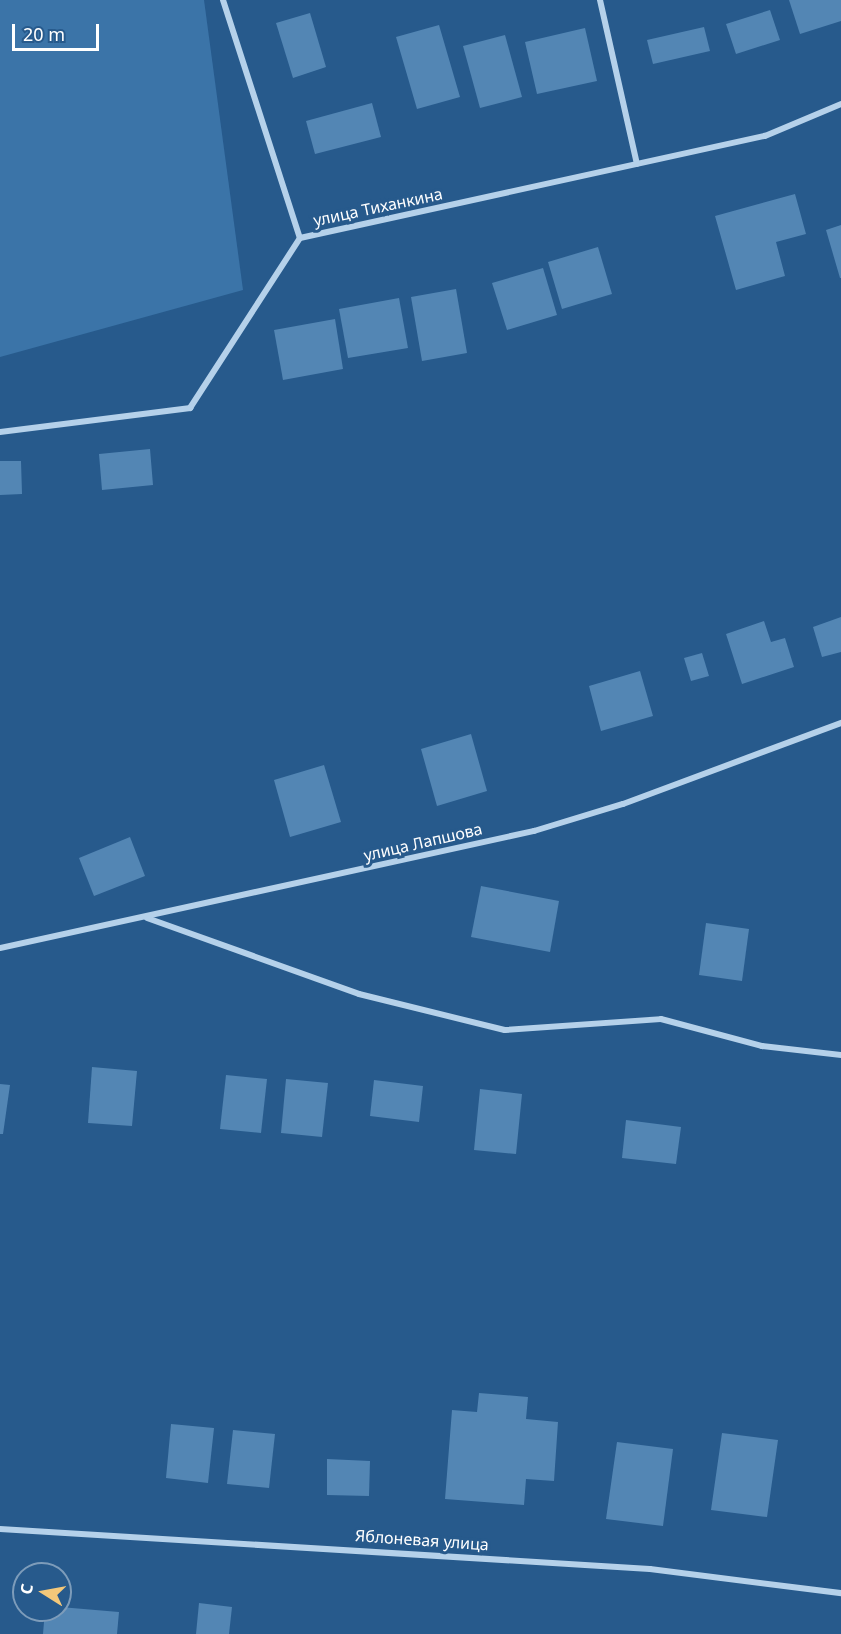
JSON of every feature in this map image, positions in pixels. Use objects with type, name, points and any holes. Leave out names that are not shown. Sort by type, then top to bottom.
[{"type":"street","points":[[223,0],[300,238]]},
{"type":"street","points":[[600,0],[637,164]]},
{"type":"street","name":"улица Тиханкина","points":[[0,432],[190,408],[300,238],[765,136],[841,104]]},
{"type":"street","name":"улица Лапшова","points":[[0,948],[146,918],[534,831],[623,804],[841,723]]},
{"type":"street","points":[[146,918],[359,994],[505,1030],[661,1019],[762,1046],[841,1055]]},
{"type":"street","name":"Яблоневая улица","points":[[0,1529],[650,1569],[841,1593]]},
{"type":"shaded area","points":[[0,0],[204,0],[243,290],[0,357]]},
{"type":"building","points":[[789,0],[841,0],[841,21],[800,34]]},
{"type":"building","points":[[770,10],[780,40],[736,54],[726,24]]},
{"type":"building","points":[[310,13],[326,67],[293,78],[276,23]]},
{"type":"building","points":[[439,25],[460,97],[417,109],[396,37]]},
{"type":"building","points":[[704,27],[710,51],[653,64],[647,40]]},
{"type":"building","points":[[585,28],[597,81],[537,94],[525,42]]},
{"type":"building","points":[[505,35],[522,97],[480,108],[463,46]]},
{"type":"building","points":[[372,103],[381,137],[315,154],[306,121]]},
{"type":"building","points":[[795,194],[806,234],[776,242],[785,276],[736,290],[715,216]]},
{"type":"building","points":[[841,225],[841,278],[840,278],[826,230]]},
{"type":"building","points":[[598,247],[612,294],[562,309],[548,262]]},
{"type":"building","points":[[543,268],[557,315],[507,330],[492,283]]},
{"type":"building","points":[[456,289],[467,353],[422,361],[411,297]]},
{"type":"building","points":[[399,298],[408,348],[348,358],[339,309]]},
{"type":"building","points":[[335,319],[343,369],[283,380],[274,330]]},
{"type":"building","points":[[150,449],[153,485],[102,490],[99,454]]},
{"type":"building","points":[[0,461],[21,461],[22,494],[0,495]]},
{"type":"building","points":[[841,617],[841,652],[822,657],[813,627]]},
{"type":"building","points":[[764,621],[771,642],[785,638],[794,667],[742,684],[726,634]]},
{"type":"building","points":[[702,653],[709,676],[691,681],[684,658]]},
{"type":"building","points":[[640,671],[653,716],[601,731],[589,686]]},
{"type":"building","points":[[471,734],[487,791],[437,806],[421,749]]},
{"type":"building","points":[[324,765],[341,822],[290,837],[274,780]]},
{"type":"building","points":[[130,837],[145,876],[94,896],[79,858]]},
{"type":"building","points":[[481,886],[559,901],[550,952],[471,937]]},
{"type":"building","points":[[706,923],[749,929],[742,981],[699,975]]},
{"type":"building","points":[[92,1067],[137,1071],[132,1126],[88,1123]]},
{"type":"building","points":[[226,1075],[267,1079],[261,1133],[220,1129]]},
{"type":"building","points":[[286,1079],[328,1083],[322,1137],[281,1133]]},
{"type":"building","points":[[374,1080],[423,1086],[419,1122],[370,1116]]},
{"type":"building","points":[[0,1084],[10,1085],[3,1134],[0,1134]]},
{"type":"building","points":[[480,1089],[522,1094],[516,1154],[474,1150]]},
{"type":"building","points":[[626,1120],[681,1127],[676,1164],[622,1158]]},
{"type":"building","points":[[479,1393],[528,1397],[526,1419],[558,1422],[554,1481],[526,1479],[524,1505],[445,1499],[452,1410],[477,1412]]},
{"type":"building","points":[[171,1424],[214,1428],[208,1483],[166,1478]]},
{"type":"building","points":[[233,1430],[275,1434],[269,1488],[227,1484]]},
{"type":"building","points":[[722,1433],[778,1440],[767,1517],[711,1510]]},
{"type":"building","points":[[617,1442],[673,1449],[663,1526],[606,1519]]},
{"type":"building","points":[[327,1459],[370,1461],[369,1496],[327,1495]]},
{"type":"building","points":[[199,1603],[232,1607],[229,1634],[196,1634]]},
{"type":"building","points":[[72,1608],[119,1612],[117,1634],[43,1634],[44,1622],[72,1622]]}]
